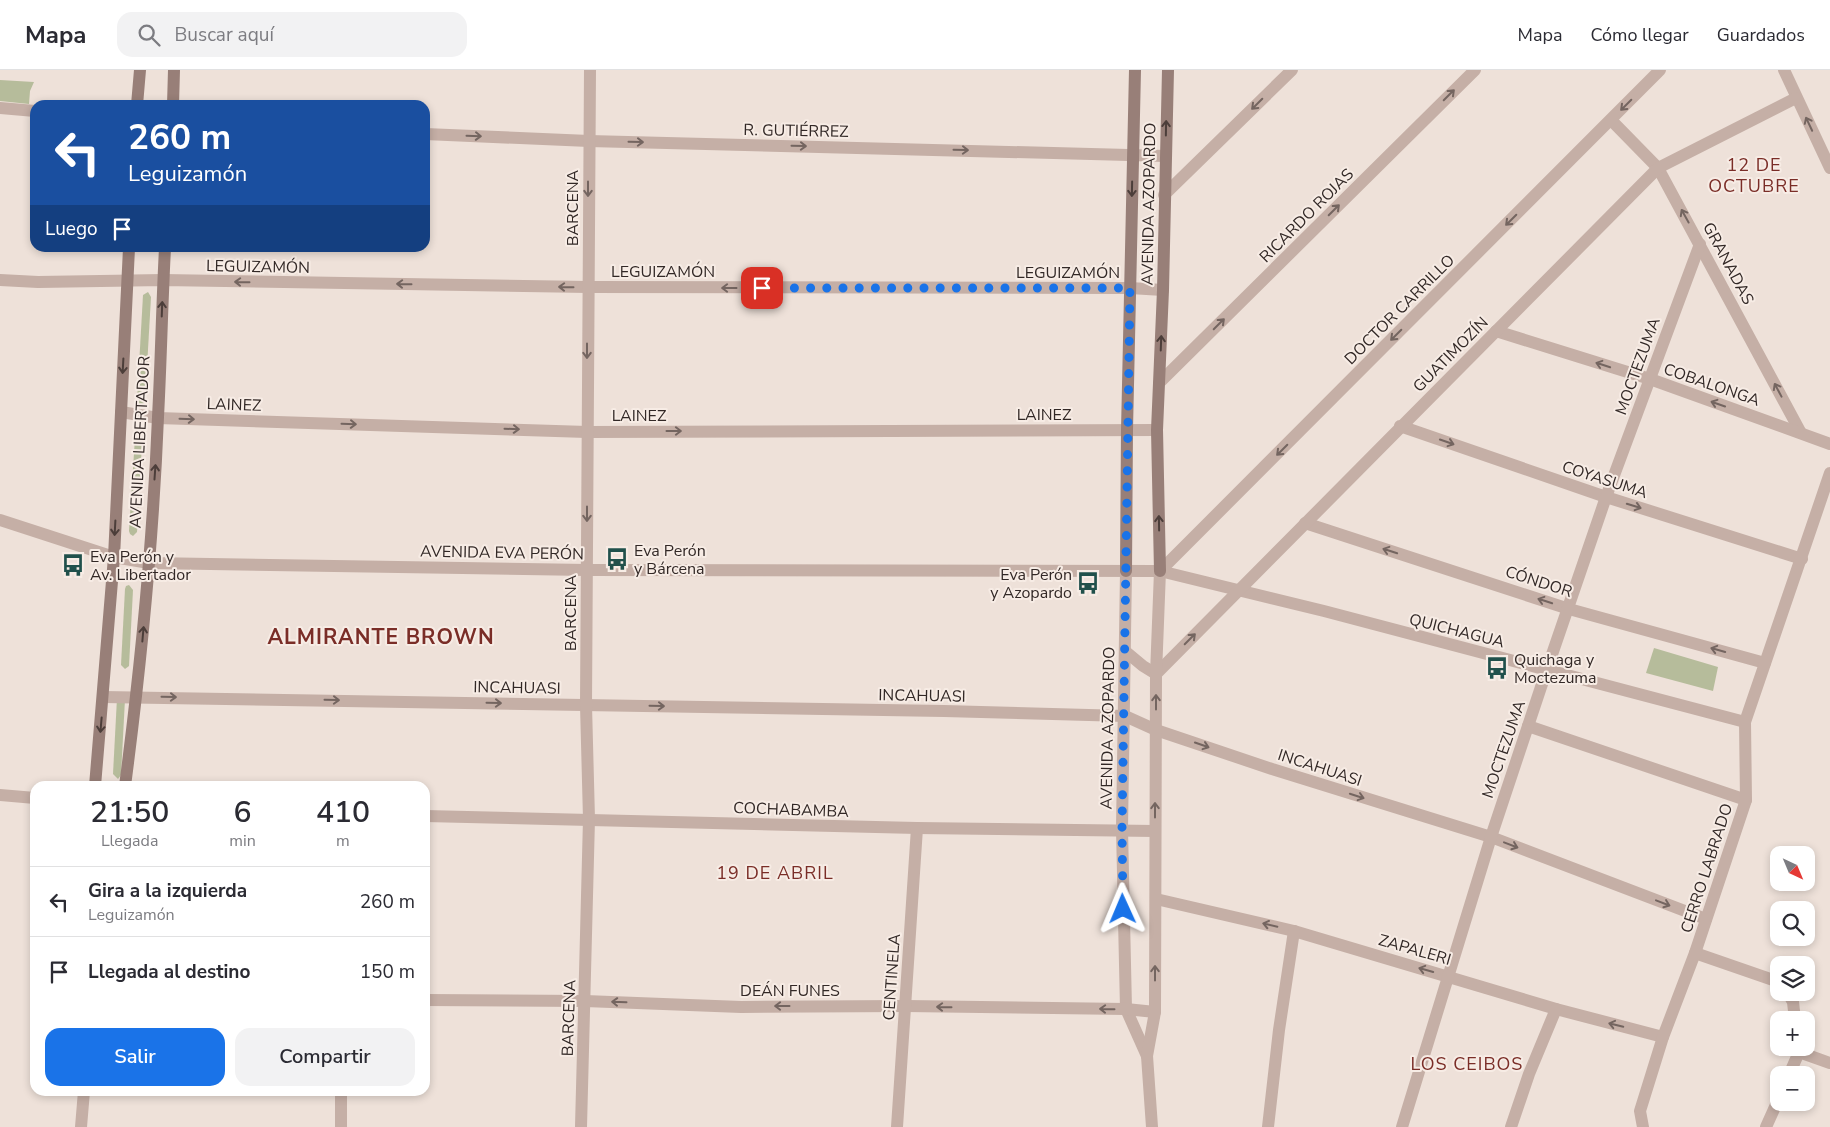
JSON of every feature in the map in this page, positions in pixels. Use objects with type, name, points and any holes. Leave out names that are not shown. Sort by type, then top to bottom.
[{"type":"street","points":[[137,100],[140,70]]},
{"type":"street","points":[[173,100],[174,70]]},
{"type":"street","name":"BARCENA","points":[[581,1127],[589,819],[586,705],[588,141],[590,70]]},
{"type":"street","name":"AVENIDA AZOPARDO","points":[[1135,70],[1127,430],[1122,829],[1126,1009],[1147,1056]]},
{"type":"street","name":"AVENIDA AZOPARDO","points":[[1147,1056],[1155,1012],[1156,674],[1160,571],[1157,430],[1163,290],[1168,70]]},
{"type":"street","points":[[1164,195],[1292,70]]},
{"type":"street","name":"RICARDO ROJAS","points":[[1159,383],[1475,70]]},
{"type":"street","name":"DOCTOR CARRILLO","points":[[1160,571],[1660,70]]},
{"type":"street","points":[[1784,70],[1830,168]]},
{"type":"street","name":"GUATIMOZÍN","points":[[1156,674],[1658,168],[1796,98]]},
{"type":"street","points":[[0,108],[30,111]]},
{"type":"street","name":"GRANADAS","points":[[1611,120],[1658,168],[1801,433]]},
{"type":"street","name":"R. GUTIÉRREZ","points":[[430,134],[588,141],[1166,156]]},
{"type":"street","name":"MOCTEZUMA","points":[[1402,1127],[1491,837],[1547,669],[1606,498],[1700,244]]},
{"type":"street","name":"AVENIDA LIBERTADOR","points":[[95,781],[114,557],[129,252]]},
{"type":"street","name":"AVENIDA LIBERTADOR","points":[[126,781],[149,563],[158,418],[165,252]]},
{"type":"street","name":"LEGUIZAMÓN","points":[[0,280],[38,282],[163,280],[588,287],[1130,288],[1163,290]]},
{"type":"street","name":"COBALONGA","points":[[1496,331],[1650,380],[1830,444]]},
{"type":"street","name":"LAINEZ","points":[[121,412],[158,418],[587,432],[1157,430]]},
{"type":"street","name":"COYASUMA","points":[[1400,426],[1606,498],[1802,559]]},
{"type":"street","name":"CERRO LABRADO","points":[[1643,1127],[1640,1111],[1663,1037],[1695,953],[1746,800],[1745,722],[1830,472]]},
{"type":"street","name":"AVENIDA EVA PERÓN","points":[[0,520],[114,557],[149,563],[587,570],[1160,571]]},
{"type":"street","name":"CÓNDOR","points":[[1305,523],[1569,609],[1765,663]]},
{"type":"street","name":"QUICHAGUA","points":[[1160,571],[1547,669],[1745,722]]},
{"type":"street","points":[[1125,650],[1143,666],[1156,674]]},
{"type":"street","name":"INCAHUASI","points":[[103,697],[1124,716],[1156,730],[1272,769],[1491,837],[1706,919]]},
{"type":"street","points":[[1528,726],[1746,800]]},
{"type":"street","points":[[0,795],[30,798]]},
{"type":"street","name":"COCHABAMBA","points":[[430,816],[917,828],[1122,829],[1155,831]]},
{"type":"street","name":"CENTINELA","points":[[897,1127],[917,828]]},
{"type":"street","name":"ZAPALERI","points":[[1156,899],[1294,931],[1449,976],[1556,1010],[1663,1037]]},
{"type":"street","points":[[1268,1127],[1279,1030],[1294,931]]},
{"type":"street","points":[[1695,953],[1770,979]]},
{"type":"street","name":"DEÁN FUNES","points":[[430,1000],[585,1001],[741,1006],[1126,1009],[1155,1012]]},
{"type":"street","points":[[1512,1127],[1529,1074],[1556,1010]]},
{"type":"street","points":[[1147,1056],[1152,1127]]},
{"type":"street","points":[[1814,1056],[1830,1062]]},
{"type":"street","points":[[81,1127],[84,1096]]},
{"type":"street","points":[[341,1096],[341,1127]]},
{"type":"street","points":[[1766,1127],[1773,1111]]},
{"type":"green space","points":[[0,80],[34,82],[30,91],[29,104],[0,101]]},
{"type":"green space","points":[[148,292],[151,297],[145,402],[141,406],[137,401],[143,295]]},
{"type":"green space","points":[[136,422],[141,422],[143,426],[137,532],[133,536],[129,531]]},
{"type":"green space","points":[[129,585],[133,590],[129,666],[125,669],[121,665],[125,589]]},
{"type":"green space","points":[[1654,648],[1718,667],[1713,691],[1646,673]]},
{"type":"green space","points":[[117,698],[125,699],[121,775],[118,779],[113,774]]},
{"type":"place","name":"Eva Perón y Bárcena","points":[[617,559]]},
{"type":"place","name":"Eva Perón y Av. Libertador","points":[[73,565]]},
{"type":"place","name":"Eva Perón y Azopardo","points":[[1088,583]]},
{"type":"place","name":"Quichaga y Moctezuma","points":[[1497,668]]},
{"type":"district","name":"12 DE OCTUBRE","points":[[1754,175]]},
{"type":"district","name":"ALMIRANTE BROWN","points":[[381,637]]},
{"type":"district","name":"19 DE ABRIL","points":[[775,873]]},
{"type":"district","name":"LOS CEIBOS","points":[[1467,1064]]},
{"type":"route","points":[[762,288],[1130,288],[1122,829],[1123,909]]}]
